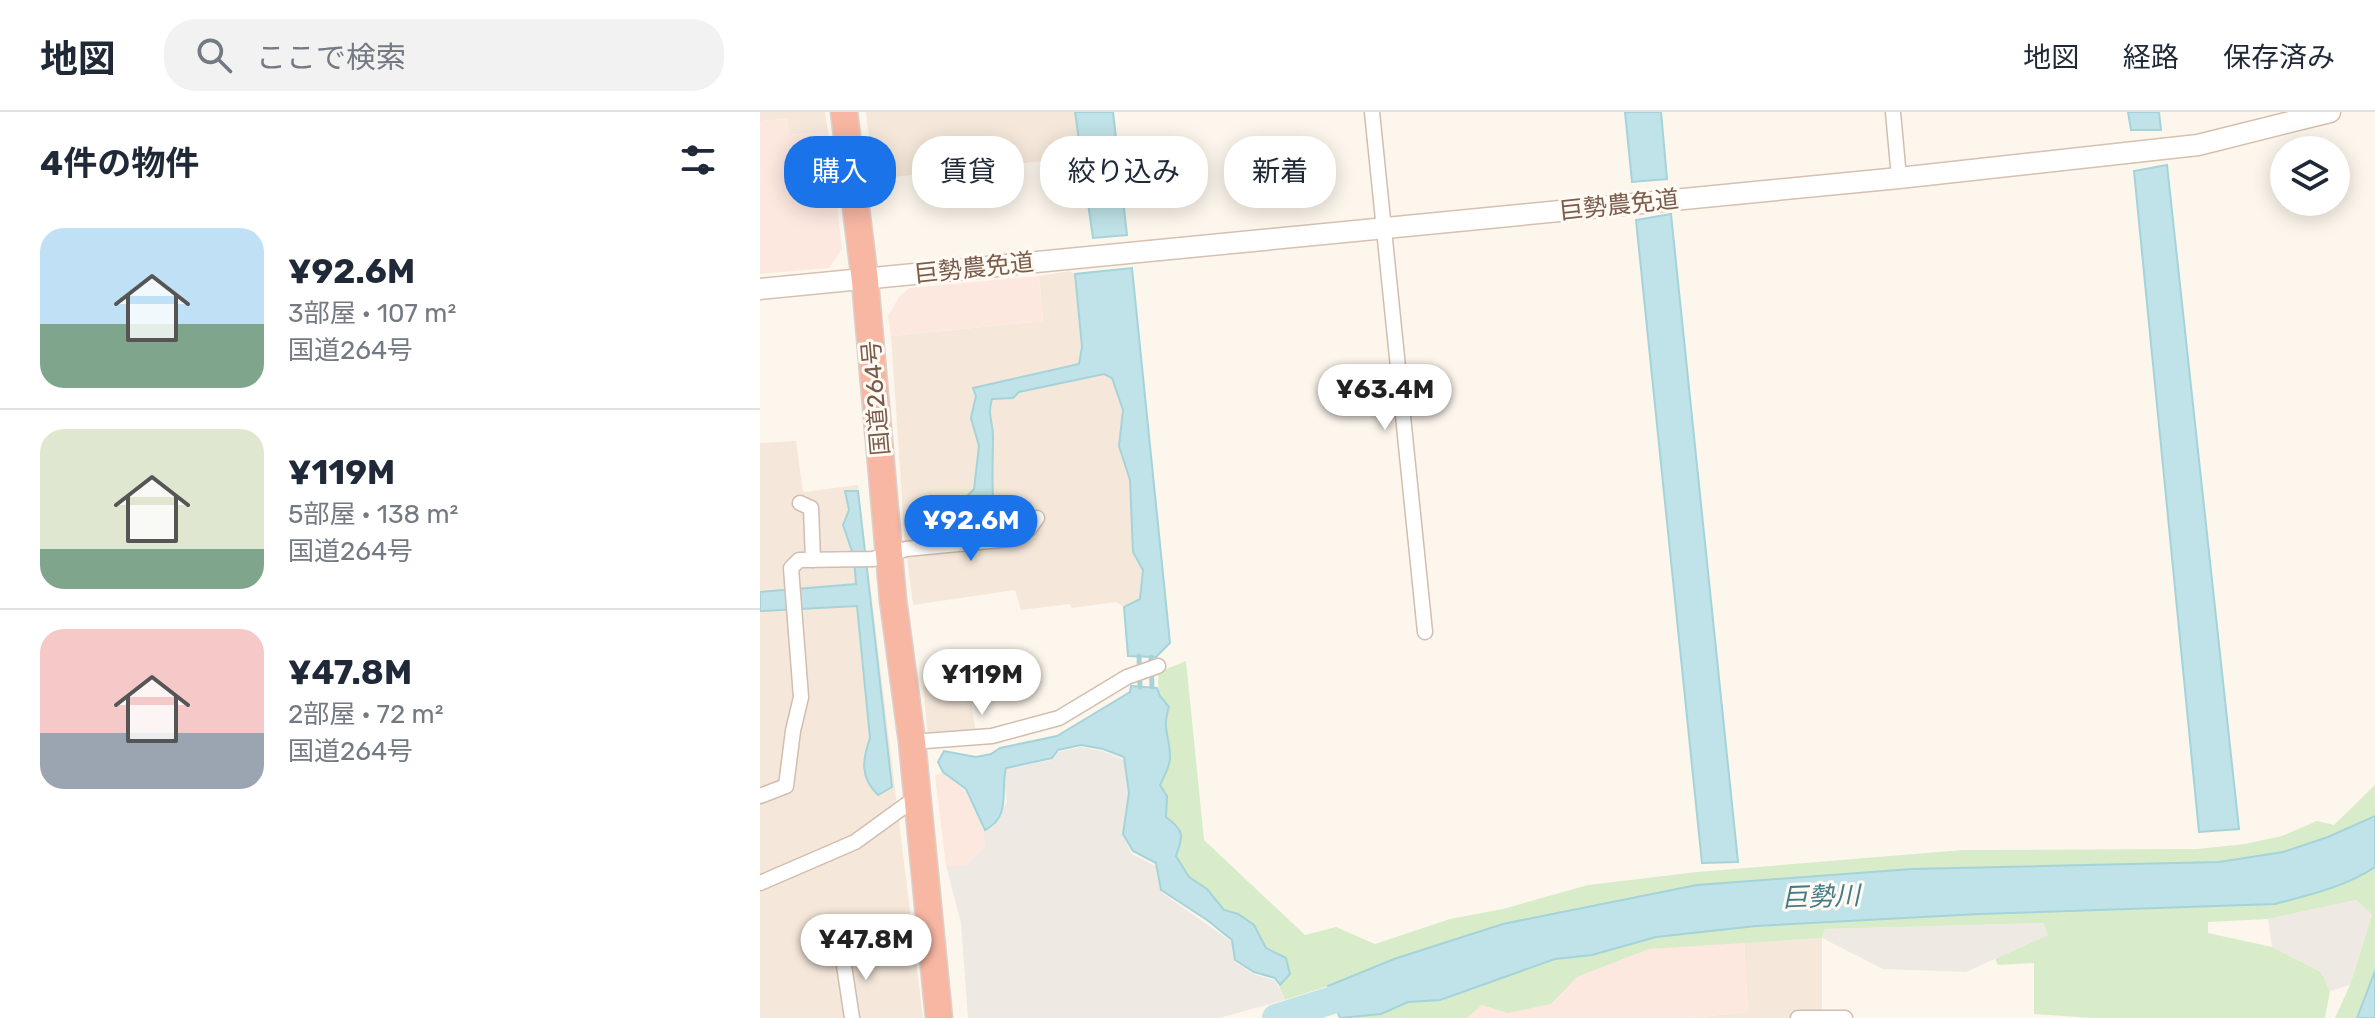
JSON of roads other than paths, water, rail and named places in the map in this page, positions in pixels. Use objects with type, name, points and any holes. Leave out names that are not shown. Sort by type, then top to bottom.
[{"type":"highway","name":"国道264号","points":[[844,112],[865,281],[881,556],[912,742],[939,1018]]},
{"type":"street","points":[[1372,112],[1425,632]]},
{"type":"street","points":[[1893,112],[1899,178]]},
{"type":"street","name":"巨勢農免道","points":[[760,289],[1899,178],[2198,145],[2330,112]]},
{"type":"street","points":[[800,503],[811,508],[813,560]]},
{"type":"street","points":[[760,796],[786,786],[801,697],[791,568],[799,560],[851,559],[1010,539],[1029,529],[1037,518]]},
{"type":"street","points":[[912,742],[992,736],[1059,718],[1127,677],[1158,666]]},
{"type":"street","points":[[760,883],[855,842],[917,797]]},
{"type":"street","points":[[842,952],[852,1018]]},
{"type":"street","points":[[1798,1018],[1845,1018]]},
{"type":"water","points":[[1075,112],[1113,112],[1116,136],[1078,136]]},
{"type":"water","points":[[1625,112],[1661,112],[1667,179],[1632,182]]},
{"type":"water","points":[[2128,112],[2159,112],[2161,130],[2131,130]]},
{"type":"water","points":[[2167,165],[2239,829],[2199,832],[2134,171]]},
{"type":"water","points":[[1089,208],[1124,208],[1127,235],[1093,238]]},
{"type":"water","points":[[1671,214],[1738,862],[1702,863],[1636,220]]},
{"type":"water","points":[[1132,268],[1170,643],[1156,657],[1128,656],[1124,607],[1140,599],[1143,570],[1133,552],[1130,480],[1119,446],[1123,410],[1112,378],[1104,374],[1019,392],[1013,398],[992,399],[993,499],[994,508],[1008,514],[1005,529],[986,535],[914,538],[911,505],[957,506],[974,489],[979,446],[971,418],[976,396],[973,388],[1079,364],[1082,347],[1075,274]]},
{"type":"water","points":[[845,491],[858,491],[892,787],[878,795],[868,782],[864,768],[870,738],[857,606],[760,611],[760,592],[856,584],[854,557],[843,525],[849,510]]},
{"type":"water","points":[[1131,686],[1157,688],[1169,707],[1166,728],[1170,759],[1160,785],[1167,796],[1166,817],[1181,834],[1176,856],[1189,877],[1207,889],[1224,910],[1238,914],[1254,925],[1266,948],[1286,958],[1290,974],[1280,985],[1275,978],[1254,972],[1235,960],[1232,940],[1161,890],[1156,863],[1133,851],[1123,834],[1129,793],[1124,757],[1081,745],[1058,750],[1052,758],[1006,768],[1002,810],[999,818],[985,830],[966,789],[943,772],[938,762],[944,751],[976,757],[991,754],[1000,748],[1057,736],[1130,692]]},
{"type":"water","points":[[2375,816],[2375,867],[2339,885],[2275,904],[1979,914],[1756,926],[1656,937],[1592,955],[1555,959],[1440,1000],[1408,1002],[1381,1014],[1340,1018],[1328,986],[1394,959],[1503,924],[1697,885],[1912,869],[2219,862],[2283,852],[2328,837]]},
{"type":"water","points":[[2375,971],[2375,1018],[2357,1018]]},
{"type":"waterway","points":[[1139,656],[1140,687]]},
{"type":"waterway","points":[[1151,657],[1152,687]]},
{"type":"waterway","name":"巨勢川","points":[[1276,1018],[1367,989]]}]
